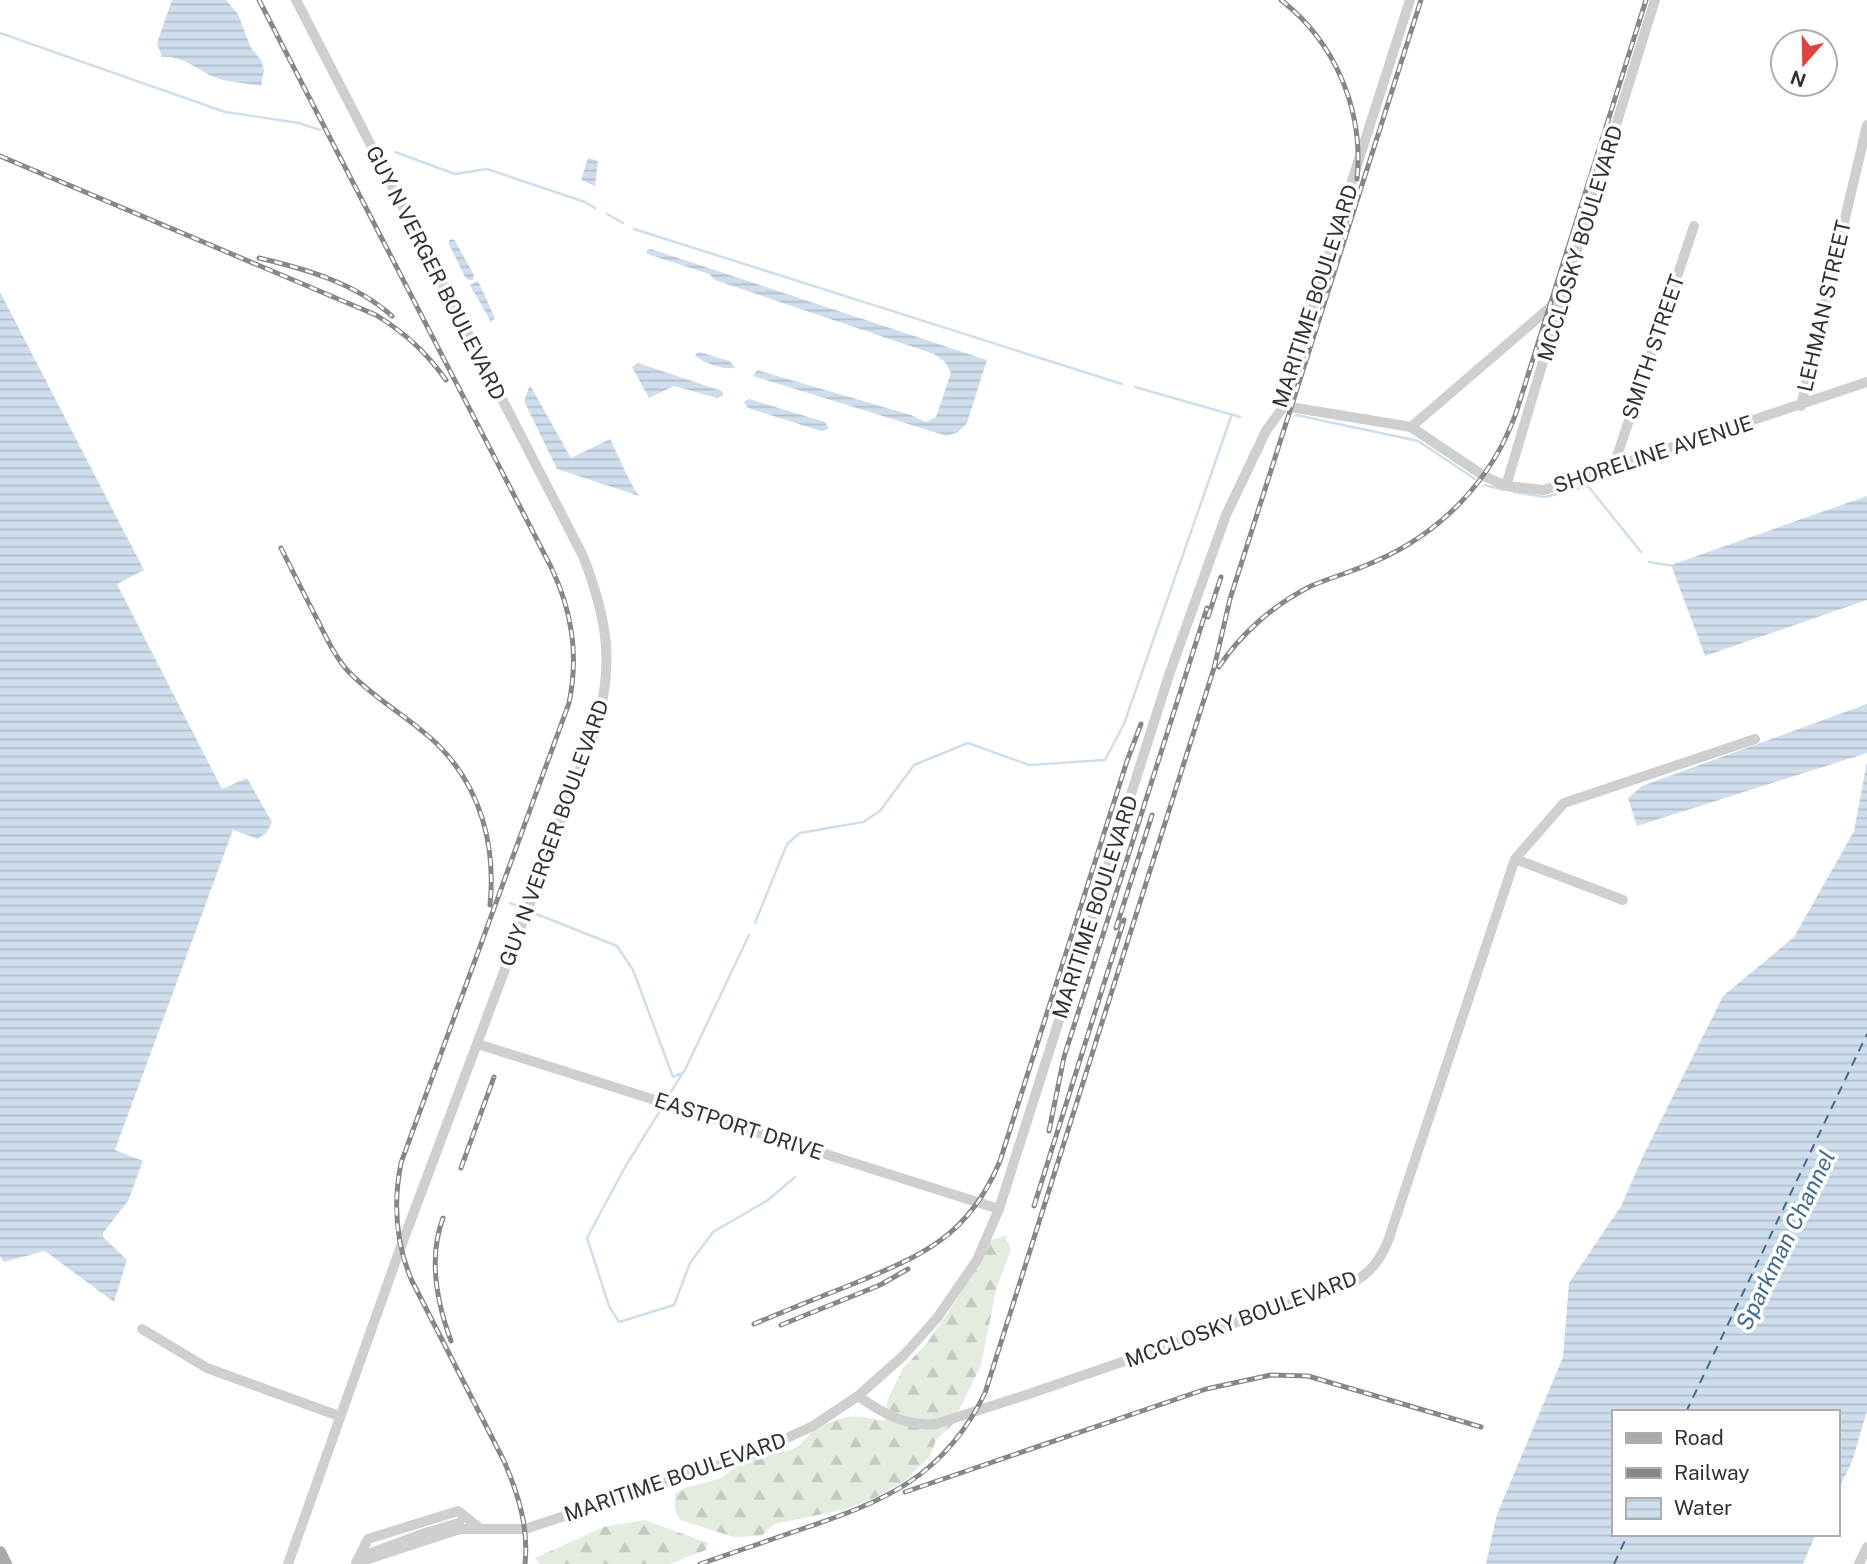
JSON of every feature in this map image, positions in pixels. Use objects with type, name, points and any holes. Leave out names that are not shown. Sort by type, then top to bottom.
[{"type":"main road","points":[[0,1552],[6,1564]]},
{"type":"street","name":"GUY N VERGER BOULEVARD","points":[[288,1564],[339,1416],[601,712],[608,650],[604,619],[583,556],[296,0]]},
{"type":"street","name":"MARITIME BOULEVARD","points":[[358,1564],[371,1546],[454,1517],[478,1527],[525,1529],[721,1465],[784,1441],[813,1426],[858,1396],[904,1355],[945,1308],[977,1260],[999,1209],[1183,636],[1226,515],[1265,431],[1284,406],[1409,0]]},
{"type":"street","name":"MCCLOSKY BOULEVARD","points":[[1506,486],[1656,0]]},
{"type":"street","name":"LEHMAN STREET","points":[[1801,406],[1867,125]]},
{"type":"street","name":"SMITH STREET","points":[[1613,468],[1694,226]]},
{"type":"street","points":[[1411,427],[1562,298]]},
{"type":"street","name":"SHORELINE AVENUE","points":[[1284,406],[1411,427],[1484,476],[1506,486],[1544,490],[1867,382]]},
{"type":"street","name":"MCCLOSKY BOULEVARD","points":[[858,1396],[896,1418],[925,1425],[936,1424],[1351,1283],[1369,1271],[1377,1263],[1388,1241],[1515,859],[1564,803],[1755,739]]},
{"type":"street","points":[[1515,859],[1623,900]]},
{"type":"street","name":"EASTPORT DRIVE","points":[[478,1044],[999,1209]]},
{"type":"street","points":[[142,1329],[207,1368],[339,1416]]},
{"type":"street","name":"MARITIME BOULEVARD","points":[[378,1564],[478,1527]]},
{"type":"street","points":[[1859,1564],[1867,1547]]},
{"type":"green space","points":[[1005,1236],[1011,1249],[996,1290],[981,1365],[952,1425],[936,1440],[930,1456],[906,1480],[879,1496],[846,1509],[775,1524],[761,1536],[734,1537],[680,1520],[675,1510],[675,1494],[720,1478],[750,1455],[793,1449],[810,1433],[844,1418],[885,1420],[888,1399],[903,1368],[927,1343],[957,1299],[991,1240]]},
{"type":"green space","points":[[644,1520],[708,1543],[706,1550],[670,1564],[540,1564],[535,1558],[604,1527]]},
{"type":"water","points":[[172,0],[226,0],[238,14],[251,48],[261,60],[264,70],[261,86],[223,80],[178,59],[162,57],[157,43]]},
{"type":"water","points":[[588,158],[598,161],[595,186],[581,180]]},
{"type":"water","points":[[454,239],[474,275],[473,280],[465,277],[449,244],[449,240]]},
{"type":"water","points":[[651,249],[987,360],[967,423],[958,432],[947,436],[753,376],[757,370],[911,415],[926,422],[936,417],[951,373],[945,362],[934,354],[715,280],[709,274],[647,254],[647,250]]},
{"type":"water","points":[[478,281],[495,318],[491,322],[470,285]]},
{"type":"water","points":[[0,292],[144,570],[117,584],[222,789],[247,778],[272,822],[267,832],[258,839],[233,830],[115,1150],[143,1161],[128,1201],[103,1233],[103,1237],[127,1260],[114,1302],[45,1251],[4,1262],[0,1256]]},
{"type":"water","points":[[699,352],[730,361],[735,368],[708,363],[695,355]]},
{"type":"water","points":[[638,363],[722,391],[724,395],[717,398],[674,386],[649,398],[632,367]]},
{"type":"water","points":[[530,385],[571,458],[610,439],[639,496],[557,469],[524,401]]},
{"type":"water","points":[[749,399],[825,422],[829,429],[821,431],[748,408],[744,402]]},
{"type":"water","points":[[1867,496],[1867,600],[1705,656],[1671,565]]},
{"type":"water","points":[[1867,704],[1867,753],[1637,826],[1628,798],[1642,786]]},
{"type":"water","name":"Sparkman Channel","points":[[1867,762],[1867,1411],[1852,1462],[1839,1488],[1839,1410],[1612,1410],[1612,1536],[1815,1536],[1803,1564],[1486,1564],[1497,1514],[1563,1357],[1569,1283],[1621,1206],[1723,996],[1794,937],[1854,831]]},
{"type":"waterway","points":[[0,33],[225,112],[299,123],[320,130]]},
{"type":"waterway","points":[[395,152],[455,174],[487,169],[585,202],[595,208]]},
{"type":"waterway","points":[[607,214],[623,223]]},
{"type":"waterway","points":[[634,229],[1122,384]]},
{"type":"waterway","points":[[1135,387],[1240,417]]},
{"type":"waterway","points":[[755,923],[787,844],[800,833],[863,822],[880,811],[914,765],[968,743],[1029,765],[1105,760],[1124,724],[1232,414]]},
{"type":"waterway","points":[[1296,415],[1418,441],[1475,479]]},
{"type":"waterway","points":[[1484,485],[1504,490]]},
{"type":"waterway","points":[[1514,492],[1545,497],[1588,486],[1641,552]]},
{"type":"waterway","points":[[1649,562],[1674,566]]},
{"type":"waterway","points":[[510,903],[522,908]]},
{"type":"waterway","points":[[534,913],[617,946],[633,970],[673,1077],[684,1072],[749,935]]},
{"type":"waterway","points":[[669,1095],[682,1074]]},
{"type":"waterway","points":[[660,1111],[625,1167],[587,1238],[609,1306],[619,1322],[674,1305],[690,1263],[713,1232],[768,1200],[795,1177]]},
{"type":"ferry route","points":[[1687,1410],[1867,1034]]},
{"type":"ferry route","points":[[1614,1564],[1627,1536]]},
{"type":"railway","points":[[259,0],[551,567],[564,600],[572,633],[573,667],[569,703],[401,1163],[396,1208],[402,1252],[412,1281],[509,1473],[524,1524],[525,1564]]},
{"type":"railway","points":[[1281,0],[1317,36],[1342,79],[1356,128],[1357,179]]},
{"type":"railway","points":[[700,1564],[832,1519],[886,1496],[931,1466],[951,1446],[969,1422],[985,1393],[1214,668],[1230,599],[1421,0]]},
{"type":"railway","points":[[1219,667],[1248,631],[1285,601],[1311,586],[1360,568],[1400,549],[1443,520],[1478,482],[1493,460],[1516,413],[1646,0]]},
{"type":"railway","points":[[0,156],[376,315],[414,344],[446,380]]},
{"type":"railway","points":[[259,258],[312,272],[346,286],[378,304],[392,316]]},
{"type":"railway","points":[[281,548],[342,664],[357,680],[437,744],[465,779],[475,798],[487,839],[490,905]]},
{"type":"railway","points":[[1208,617],[1221,577]]},
{"type":"railway","points":[[1049,1131],[1064,1057],[1207,608]]},
{"type":"railway","points":[[754,1324],[920,1254],[957,1226],[973,1209],[1000,1161],[1141,724]]},
{"type":"railway","points":[[1116,928],[1152,815]]},
{"type":"railway","points":[[1034,1206],[1124,920]]},
{"type":"railway","points":[[461,1168],[494,1077]]},
{"type":"railway","points":[[443,1218],[436,1249],[436,1280],[451,1341]]},
{"type":"railway","points":[[781,1325],[880,1285],[908,1269]]},
{"type":"railway","points":[[905,1492],[1206,1389],[1271,1375],[1308,1376],[1481,1427]]}]
